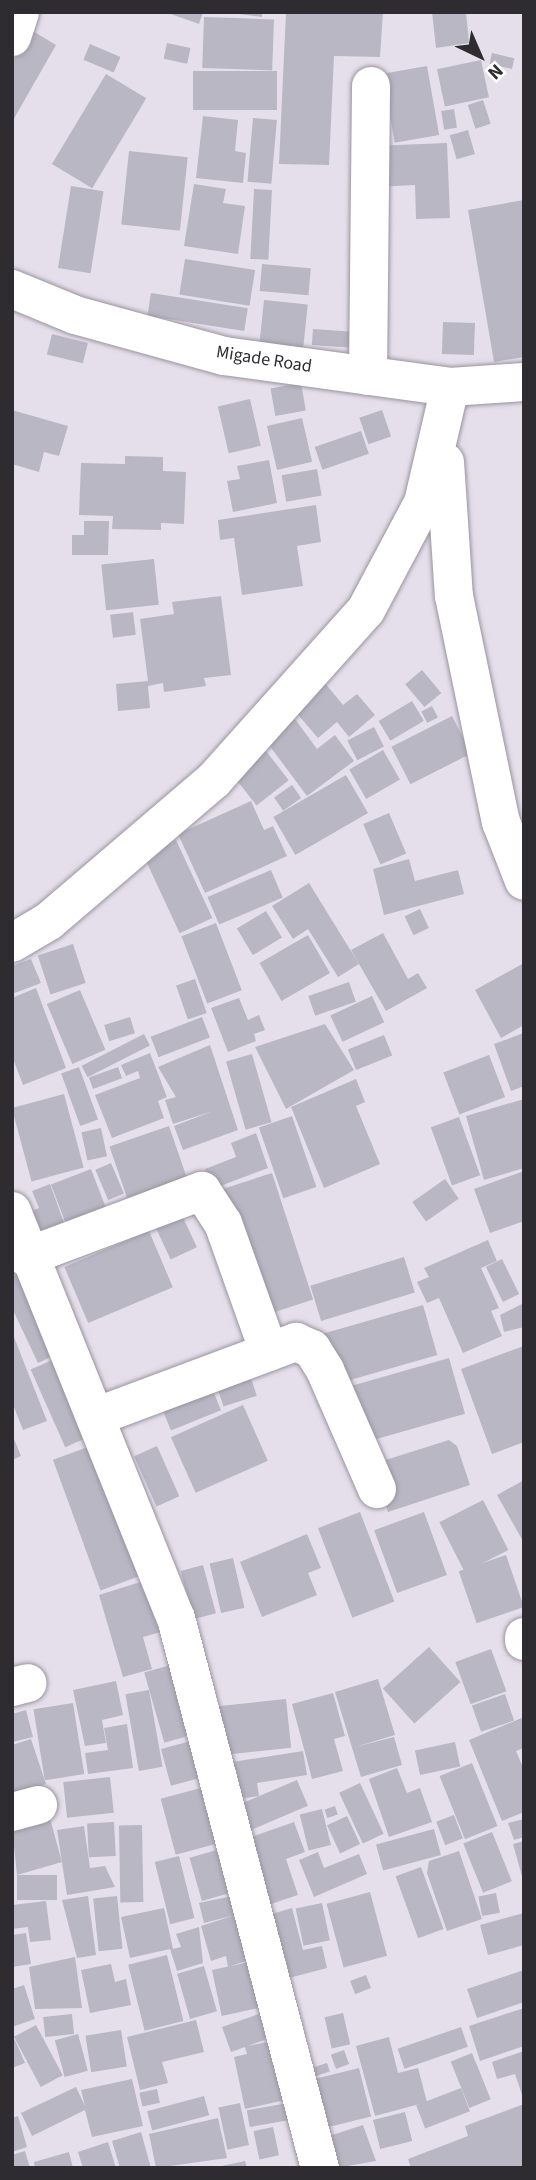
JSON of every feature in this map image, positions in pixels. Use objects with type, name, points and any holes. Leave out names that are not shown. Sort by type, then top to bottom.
[{"type":"street","points":[[12,37],[20,12]]},
{"type":"street","points":[[368,376],[371,86]]},
{"type":"street","name":"Migade Road","points":[[12,289],[75,315],[224,356],[450,387],[524,382]]},
{"type":"street","points":[[12,943],[101,879],[214,780],[366,610],[407,541],[443,432],[450,387]]},
{"type":"street","points":[[443,432],[454,596],[501,822],[524,881]]},
{"type":"street","points":[[26,1257],[202,1191],[223,1223],[269,1352]]},
{"type":"street","points":[[12,1211],[26,1257],[176,1618],[320,2168]]},
{"type":"street","points":[[94,1417],[296,1342],[312,1349],[377,1489]]},
{"type":"building","points":[[165,12],[203,12],[199,24]]},
{"type":"building","points":[[223,12],[262,12],[262,17]]},
{"type":"building","points":[[286,12],[383,12],[380,57],[334,56],[329,165],[279,164]]},
{"type":"building","points":[[432,12],[466,12],[469,43],[436,48]]},
{"type":"building","points":[[204,17],[274,19],[272,70],[202,68]]},
{"type":"building","points":[[31,30],[56,45],[12,122],[12,63]]},
{"type":"building","points":[[167,43],[190,48],[187,64],[164,59]]},
{"type":"building","points":[[90,44],[120,57],[114,73],[83,60]]},
{"type":"building","points":[[492,53],[514,58],[512,69],[490,64]]},
{"type":"building","points":[[481,60],[489,97],[445,107],[437,69]]},
{"type":"building","points":[[427,66],[439,135],[395,143],[383,74]]},
{"type":"building","points":[[193,71],[277,71],[277,110],[193,110]]},
{"type":"building","points":[[106,74],[146,98],[92,188],[52,164]]},
{"type":"building","points":[[483,100],[491,124],[476,129],[468,105]]},
{"type":"building","points":[[454,109],[457,128],[444,130],[441,111]]},
{"type":"building","points":[[203,116],[238,120],[235,151],[246,153],[243,183],[196,178]]},
{"type":"building","points":[[253,118],[277,120],[271,184],[247,182]]},
{"type":"building","points":[[468,130],[475,154],[457,159],[450,135]]},
{"type":"building","points":[[447,143],[450,218],[416,219],[415,185],[374,187],[372,146]]},
{"type":"building","points":[[129,151],[188,157],[180,231],[121,225]]},
{"type":"building","points":[[194,184],[226,189],[223,203],[245,206],[238,254],[184,246]]},
{"type":"building","points":[[71,186],[104,191],[91,273],[58,268]]},
{"type":"building","points":[[254,189],[272,190],[268,260],[250,259]]},
{"type":"building","points":[[524,200],[524,357],[494,362],[468,210]]},
{"type":"building","points":[[185,259],[255,270],[249,306],[179,295]]},
{"type":"building","points":[[262,264],[311,268],[308,295],[260,291]]},
{"type":"building","points":[[151,293],[248,308],[244,331],[147,316]]},
{"type":"building","points":[[264,300],[308,305],[302,358],[258,354]]},
{"type":"building","points":[[443,322],[475,323],[474,355],[442,354]]},
{"type":"building","points":[[313,329],[357,332],[356,348],[312,345]]},
{"type":"building","points":[[52,334],[88,343],[83,363],[47,354]]},
{"type":"building","points":[[301,383],[306,411],[275,416],[270,388]]},
{"type":"building","points":[[250,399],[261,446],[229,453],[218,406]]},
{"type":"building","points":[[12,410],[68,426],[59,456],[44,452],[39,472],[12,464]]},
{"type":"building","points":[[382,410],[391,436],[368,444],[359,418]]},
{"type":"building","points":[[302,418],[312,462],[277,470],[267,426]]},
{"type":"building","points":[[361,431],[369,454],[322,470],[315,447]]},
{"type":"building","points":[[125,456],[163,457],[163,471],[186,472],[184,524],[161,523],[161,530],[112,529],[113,516],[79,515],[81,463],[125,464]]},
{"type":"building","points":[[269,460],[277,503],[233,512],[227,481],[240,479],[237,466]]},
{"type":"building","points":[[317,469],[322,496],[286,502],[282,475]]},
{"type":"building","points":[[316,505],[321,542],[297,546],[303,586],[242,595],[234,538],[220,540],[218,520]]},
{"type":"building","points":[[84,521],[109,521],[108,555],[72,555],[72,535],[84,535]]},
{"type":"building","points":[[154,559],[159,605],[106,610],[101,565]]},
{"type":"building","points":[[221,596],[231,675],[204,678],[206,686],[164,692],[163,683],[148,686],[150,708],[118,711],[116,684],[148,681],[140,619],[174,614],[172,602]]},
{"type":"building","points":[[133,612],[136,635],[113,638],[110,615]]},
{"type":"building","points":[[422,670],[441,693],[424,707],[405,684]]},
{"type":"building","points":[[324,682],[343,705],[357,694],[375,715],[349,737],[337,722],[318,738],[293,709]]},
{"type":"building","points":[[412,701],[424,721],[390,741],[379,721]]},
{"type":"building","points":[[432,706],[438,718],[427,723],[421,711]]},
{"type":"building","points":[[452,716],[471,753],[410,784],[391,747]]},
{"type":"building","points":[[295,719],[317,749],[335,735],[354,761],[307,796],[266,741]]},
{"type":"building","points":[[374,727],[384,747],[357,760],[347,741]]},
{"type":"building","points":[[383,750],[400,779],[366,799],[349,770]]},
{"type":"building","points":[[266,751],[289,780],[256,805],[234,776]]},
{"type":"building","points":[[346,775],[368,813],[295,855],[273,817]]},
{"type":"building","points":[[292,785],[301,798],[283,811],[274,798]]},
{"type":"building","points":[[251,801],[264,830],[273,826],[287,856],[205,893],[178,834]]},
{"type":"building","points":[[389,813],[406,854],[380,864],[363,824]]},
{"type":"building","points":[[176,840],[212,918],[180,933],[143,855]]},
{"type":"building","points":[[409,859],[415,881],[458,870],[464,894],[384,915],[373,869]]},
{"type":"building","points":[[271,870],[283,898],[219,925],[207,897]]},
{"type":"building","points":[[309,883],[359,964],[338,977],[308,929],[293,939],[272,906]]},
{"type":"building","points":[[420,909],[429,928],[413,935],[405,916]]},
{"type":"building","points":[[266,911],[282,938],[253,955],[237,929]]},
{"type":"building","points":[[216,923],[242,990],[207,1003],[181,936]]},
{"type":"building","points":[[383,933],[408,979],[418,973],[427,988],[386,1011],[351,950]]},
{"type":"building","points":[[308,935],[330,973],[282,1001],[260,963]]},
{"type":"building","points":[[73,944],[86,983],[50,994],[38,955]]},
{"type":"building","points":[[31,959],[41,983],[12,994],[12,966]]},
{"type":"building","points":[[524,963],[524,1025],[501,1038],[475,990]]},
{"type":"building","points":[[195,979],[207,1013],[188,1020],[176,986]]},
{"type":"building","points":[[349,982],[356,1002],[315,1016],[308,996]]},
{"type":"building","points":[[36,988],[66,1068],[23,1085],[12,1056],[12,998]]},
{"type":"building","points":[[80,990],[105,1050],[72,1064],[47,1004]]},
{"type":"building","points":[[372,996],[384,1022],[343,1042],[330,1015]]},
{"type":"building","points":[[239,998],[248,1020],[259,1015],[265,1030],[254,1034],[256,1041],[228,1052],[211,1008]]},
{"type":"building","points":[[130,1017],[135,1033],[109,1041],[104,1025]]},
{"type":"building","points":[[202,1017],[210,1038],[159,1057],[151,1037]]},
{"type":"building","points":[[325,1024],[354,1070],[286,1109],[255,1047]]},
{"type":"building","points":[[524,1033],[524,1086],[511,1091],[494,1044]]},
{"type":"building","points":[[144,1034],[150,1046],[88,1077],[82,1066]]},
{"type":"building","points":[[384,1035],[392,1055],[356,1070],[348,1050]]},
{"type":"building","points":[[210,1045],[238,1130],[183,1150],[174,1126],[213,1111],[173,1124],[165,1100],[176,1097],[158,1067]]},
{"type":"building","points":[[150,1053],[167,1097],[158,1101],[164,1118],[112,1138],[95,1095],[140,1078],[138,1071],[126,1076],[121,1065]]},
{"type":"building","points":[[252,1054],[272,1122],[246,1130],[226,1061]]},
{"type":"building","points":[[489,1055],[505,1097],[459,1115],[443,1073]]},
{"type":"building","points":[[79,1067],[98,1120],[80,1126],[61,1073]]},
{"type":"building","points":[[118,1067],[122,1078],[93,1089],[89,1078]]},
{"type":"building","points":[[356,1079],[365,1102],[356,1106],[380,1164],[324,1188],[291,1107]]},
{"type":"building","points":[[64,1094],[84,1167],[32,1181],[12,1108]]},
{"type":"building","points":[[524,1099],[524,1168],[484,1180],[466,1116]]},
{"type":"building","points":[[292,1116],[316,1187],[283,1198],[259,1127]]},
{"type":"building","points":[[459,1117],[480,1175],[452,1186],[431,1127]]},
{"type":"building","points":[[169,1126],[190,1187],[130,1207],[109,1147]]},
{"type":"building","points":[[101,1128],[107,1156],[87,1161],[81,1132]]},
{"type":"building","points":[[256,1133],[268,1168],[212,1189],[205,1169],[236,1157],[231,1143]]},
{"type":"building","points":[[111,1163],[124,1193],[108,1200],[95,1170]]},
{"type":"building","points":[[91,1169],[110,1218],[70,1234],[51,1184]]},
{"type":"building","points":[[524,1171],[524,1221],[490,1233],[474,1189]]},
{"type":"building","points":[[272,1173],[313,1299],[258,1317],[217,1191]]},
{"type":"building","points":[[445,1179],[459,1199],[426,1222],[412,1202]]},
{"type":"building","points":[[50,1184],[67,1231],[40,1241],[30,1212],[39,1208],[32,1191]]},
{"type":"building","points":[[180,1211],[197,1247],[171,1260],[154,1223]]},
{"type":"building","points":[[149,1231],[173,1287],[88,1323],[64,1267]]},
{"type":"building","points":[[488,1240],[497,1261],[481,1268],[499,1308],[491,1311],[502,1336],[463,1353],[439,1298],[427,1303],[417,1282],[429,1277],[424,1268]]},
{"type":"building","points":[[404,1257],[415,1292],[321,1321],[310,1286]]},
{"type":"building","points":[[502,1259],[519,1294],[503,1302],[486,1267]]},
{"type":"building","points":[[19,1273],[57,1354],[38,1363],[12,1308],[12,1276]]},
{"type":"building","points":[[524,1303],[524,1327],[504,1332],[500,1315]]},
{"type":"building","points":[[423,1305],[437,1355],[334,1384],[320,1334]]},
{"type":"building","points":[[12,1332],[47,1421],[23,1430],[12,1402]]},
{"type":"building","points":[[524,1346],[524,1442],[492,1454],[461,1369]]},
{"type":"building","points":[[59,1357],[94,1435],[65,1447],[31,1370]]},
{"type":"building","points":[[449,1358],[465,1414],[359,1444],[343,1388]]},
{"type":"building","points":[[249,1372],[257,1396],[223,1407],[216,1383]]},
{"type":"building","points":[[212,1388],[221,1410],[171,1430],[162,1408]]},
{"type":"building","points":[[243,1405],[268,1461],[196,1493],[171,1437]]},
{"type":"building","points":[[12,1434],[21,1456],[12,1460]]},
{"type":"building","points":[[449,1440],[457,1446],[470,1485],[388,1512],[373,1464]]},
{"type":"building","points":[[99,1443],[147,1574],[100,1590],[53,1460]]},
{"type":"building","points":[[157,1446],[179,1496],[157,1506],[134,1456]]},
{"type":"building","points":[[524,1480],[524,1543],[497,1495]]},
{"type":"building","points":[[483,1500],[508,1550],[465,1572],[439,1522]]},
{"type":"building","points":[[360,1512],[394,1602],[352,1618],[318,1528]]},
{"type":"building","points":[[424,1512],[447,1575],[397,1593],[374,1530]]},
{"type":"building","points":[[307,1534],[321,1568],[308,1573],[317,1595],[262,1617],[240,1562]]},
{"type":"building","points":[[506,1555],[524,1607],[477,1623],[459,1571]]},
{"type":"building","points":[[233,1558],[244,1608],[221,1613],[210,1563]]},
{"type":"building","points":[[203,1565],[216,1613],[194,1619],[181,1571]]},
{"type":"building","points":[[153,1578],[168,1630],[143,1637],[152,1669],[123,1677],[99,1595]]},
{"type":"building","points":[[429,1647],[460,1682],[414,1723],[383,1688]]},
{"type":"building","points":[[491,1649],[506,1691],[471,1704],[455,1662]]},
{"type":"building","points":[[174,1664],[194,1734],[164,1743],[144,1673]]},
{"type":"building","points":[[378,1679],[395,1735],[355,1747],[394,1737],[402,1765],[361,1777],[335,1692]]},
{"type":"building","points":[[116,1681],[123,1715],[102,1720],[106,1743],[85,1746],[73,1690]]},
{"type":"building","points":[[149,1690],[163,1767],[139,1771],[125,1694]]},
{"type":"building","points":[[333,1693],[345,1736],[334,1739],[343,1771],[312,1779],[292,1704]]},
{"type":"building","points":[[505,1694],[514,1720],[481,1732],[472,1705]]},
{"type":"building","points":[[286,1699],[291,1748],[218,1755],[212,1707]]},
{"type":"building","points":[[73,1703],[84,1774],[45,1780],[33,1709]]},
{"type":"building","points":[[26,1710],[33,1737],[12,1742],[12,1714]]},
{"type":"building","points":[[524,1717],[524,1748],[516,1751],[524,1770],[524,1812],[502,1821],[469,1740]]},
{"type":"building","points":[[127,1724],[133,1768],[88,1774],[85,1753],[108,1750],[104,1728]]},
{"type":"building","points":[[31,1739],[46,1784],[12,1795],[12,1745]]},
{"type":"building","points":[[191,1741],[201,1778],[171,1786],[161,1749]]},
{"type":"building","points":[[455,1742],[460,1766],[420,1775],[415,1751]]},
{"type":"building","points":[[303,1751],[307,1775],[257,1783],[259,1796],[231,1800],[226,1763]]},
{"type":"building","points":[[472,1763],[497,1826],[465,1839],[440,1776]]},
{"type":"building","points":[[397,1768],[407,1793],[420,1788],[432,1822],[389,1837],[369,1779]]},
{"type":"building","points":[[110,1777],[114,1813],[67,1818],[63,1782]]},
{"type":"building","points":[[297,1780],[308,1806],[250,1830],[239,1805]]},
{"type":"building","points":[[360,1783],[384,1834],[363,1843],[339,1793]]},
{"type":"building","points":[[208,1786],[223,1842],[176,1855],[161,1799]]},
{"type":"building","points":[[335,1806],[338,1815],[327,1818],[325,1809]]},
{"type":"building","points":[[322,1809],[331,1845],[309,1850],[300,1815]]},
{"type":"building","points":[[49,1815],[62,1862],[17,1875],[12,1826]]},
{"type":"building","points":[[454,1815],[463,1838],[445,1845],[436,1822]]},
{"type":"building","points":[[347,1816],[360,1844],[340,1853],[327,1825]]},
{"type":"building","points":[[524,1819],[524,1837],[514,1840],[508,1823]]},
{"type":"building","points":[[114,1822],[116,1856],[89,1857],[87,1823]]},
{"type":"building","points":[[294,1822],[305,1852],[286,1859],[298,1895],[262,1907],[240,1841]]},
{"type":"building","points":[[119,1825],[142,1825],[143,1902],[120,1902]]},
{"type":"building","points":[[84,1826],[90,1868],[105,1866],[115,1887],[67,1895],[57,1830]]},
{"type":"building","points":[[434,1829],[441,1855],[383,1871],[376,1845]]},
{"type":"building","points":[[492,1832],[512,1881],[483,1893],[463,1844]]},
{"type":"building","points":[[524,1841],[524,1880],[523,1880],[513,1844]]},
{"type":"building","points":[[227,1847],[239,1890],[202,1901],[190,1858]]},
{"type":"building","points":[[459,1851],[482,1919],[447,1931],[427,1873],[429,1861]]},
{"type":"building","points":[[318,1852],[324,1868],[359,1854],[367,1874],[314,1897],[299,1860]]},
{"type":"building","points":[[179,1856],[194,1918],[170,1924],[155,1862]]},
{"type":"building","points":[[421,1867],[444,1929],[418,1938],[396,1876]]},
{"type":"building","points":[[17,1875],[57,1875],[57,1900],[17,1900]]},
{"type":"building","points":[[370,1892],[387,1956],[344,1967],[327,1904]]},
{"type":"building","points":[[496,1893],[500,1913],[482,1916],[478,1896]]},
{"type":"building","points":[[242,1894],[255,1958],[228,1967],[226,1956],[211,1961],[201,1926],[235,1915],[204,1923],[199,1903]]},
{"type":"building","points":[[88,1896],[96,1955],[77,1958],[62,1900]]},
{"type":"building","points":[[117,1896],[123,1949],[99,1951],[93,1899]]},
{"type":"building","points":[[46,1901],[51,1940],[30,1942],[28,1927],[12,1929],[12,1905]]},
{"type":"building","points":[[322,1903],[330,1940],[303,1946],[296,1909]]},
{"type":"building","points":[[164,1908],[173,1949],[181,1947],[176,1934],[199,1927],[203,1963],[177,1971],[170,1949],[130,1958],[121,1917]]},
{"type":"building","points":[[292,1908],[303,1950],[322,1946],[327,1968],[289,1978],[272,1914]]},
{"type":"building","points":[[524,1913],[524,1945],[488,1955],[480,1925]]},
{"type":"building","points":[[26,1933],[31,1964],[12,1967],[12,1935]]},
{"type":"building","points":[[167,1955],[183,2021],[145,2031],[128,1965]]},
{"type":"building","points":[[75,1957],[82,2008],[35,2009],[29,1967]]},
{"type":"building","points":[[254,1961],[264,2007],[222,2016],[212,1970]]},
{"type":"building","points":[[111,1964],[115,1982],[126,1979],[131,2005],[90,2013],[81,1970]]},
{"type":"building","points":[[204,1966],[217,2011],[190,2019],[177,1974]]},
{"type":"building","points":[[524,1970],[524,2002],[477,2018],[467,1989]]},
{"type":"building","points":[[366,1975],[371,1988],[355,1994],[350,1981]]},
{"type":"building","points":[[24,1985],[35,2019],[12,2027],[12,1989]]},
{"type":"building","points":[[524,2008],[524,2046],[480,2061],[469,2026]]},
{"type":"building","points":[[273,2009],[281,2034],[248,2046],[281,2039],[294,2098],[245,2109],[234,2057],[247,2054],[245,2047],[231,2052],[222,2027]]},
{"type":"building","points":[[343,2013],[350,2044],[332,2048],[324,2017]]},
{"type":"building","points":[[72,2014],[74,2034],[45,2037],[43,2017]]},
{"type":"building","points":[[196,2020],[204,2052],[162,2062],[168,2083],[140,2090],[127,2037]]},
{"type":"building","points":[[36,2025],[63,2075],[41,2087],[14,2037]]},
{"type":"building","points":[[461,2027],[468,2047],[404,2069],[398,2049]]},
{"type":"building","points":[[121,2030],[127,2067],[91,2072],[85,2036]]},
{"type":"building","points":[[78,2034],[88,2071],[65,2077],[55,2040]]},
{"type":"building","points":[[389,2037],[398,2073],[418,2068],[427,2102],[375,2116],[356,2046]]},
{"type":"building","points":[[15,2040],[25,2063],[12,2068],[12,2041]]},
{"type":"building","points":[[344,2050],[349,2064],[336,2069],[331,2055]]},
{"type":"building","points":[[524,2051],[523,2098],[515,2074],[497,2079],[492,2062]]},
{"type":"building","points":[[472,2053],[491,2099],[469,2108],[451,2062]]},
{"type":"building","points":[[327,2063],[330,2072],[313,2077],[310,2069]]},
{"type":"building","points":[[359,2068],[371,2117],[324,2128],[311,2080]]},
{"type":"building","points":[[132,2079],[143,2126],[92,2137],[85,2110],[32,2136],[21,2113],[76,2087],[85,2106],[81,2090]]},
{"type":"building","points":[[461,2088],[470,2111],[425,2129],[416,2105]]},
{"type":"building","points":[[157,2089],[160,2103],[142,2106],[139,2093]]},
{"type":"building","points":[[204,2096],[209,2115],[152,2131],[147,2111]]},
{"type":"building","points":[[294,2102],[297,2119],[250,2127],[247,2110]]},
{"type":"building","points":[[240,2103],[249,2145],[227,2150],[218,2108]]},
{"type":"building","points":[[524,2104],[524,2168],[411,2168],[408,2159],[468,2136],[465,2126]]},
{"type":"building","points":[[405,2112],[412,2141],[380,2149],[373,2120]]},
{"type":"building","points":[[18,2116],[27,2147],[12,2152],[12,2118]]},
{"type":"building","points":[[218,2118],[227,2158],[156,2168],[149,2134]]},
{"type":"building","points":[[363,2125],[376,2161],[336,2168],[326,2137]]},
{"type":"building","points":[[273,2127],[279,2155],[259,2160],[253,2131]]},
{"type":"building","points":[[141,2132],[151,2168],[120,2168],[112,2141]]},
{"type":"building","points":[[108,2142],[116,2168],[83,2168],[78,2152]]},
{"type":"building","points":[[25,2151],[30,2168],[12,2168],[12,2155]]},
{"type":"building","points":[[69,2152],[73,2168],[35,2168],[34,2162]]},
{"type":"building","points":[[245,2161],[247,2168],[217,2168],[217,2167]]}]
